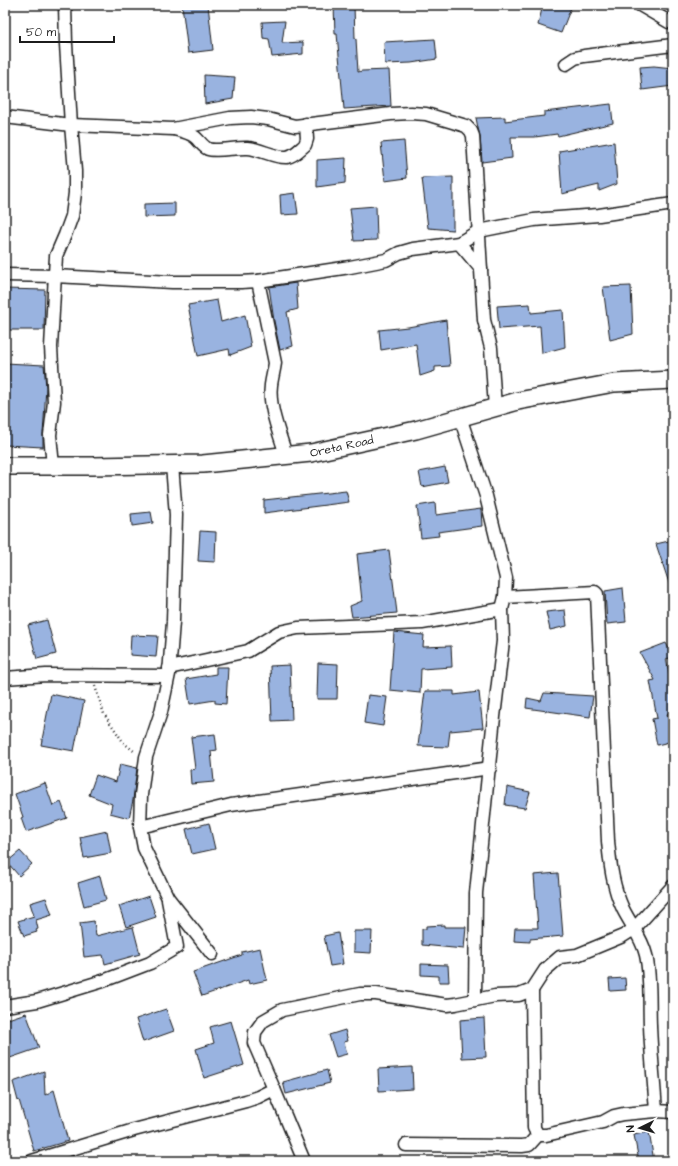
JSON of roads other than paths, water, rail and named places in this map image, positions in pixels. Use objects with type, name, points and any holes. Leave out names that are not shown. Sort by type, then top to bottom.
[{"type":"street","points":[[53,466],[50,435],[54,402],[51,348],[54,276],[56,256],[72,216],[75,193],[65,5]]},
{"type":"street","points":[[640,5],[673,24]]},
{"type":"street","points":[[566,64],[575,58],[584,56],[673,45]]},
{"type":"street","points":[[5,117],[71,124],[173,128],[230,118],[250,117],[268,119],[294,126],[391,114],[411,113],[426,114],[466,126],[471,130],[472,136],[484,320],[491,348],[495,408]]},
{"type":"street","points":[[173,128],[187,132],[195,137],[203,146],[209,149],[251,148],[287,157],[305,145],[306,124]]},
{"type":"street","points":[[5,275],[172,282],[258,281],[386,260],[413,248],[459,243],[479,231],[545,219],[599,215],[673,204]]},
{"type":"street","points":[[459,243],[481,270]]},
{"type":"street","points":[[258,281],[275,363],[271,385],[271,398],[275,419],[286,455]]},
{"type":"street","name":"Oreta Road","points":[[5,466],[203,464],[311,453],[401,433],[518,401],[614,383],[673,380]]},
{"type":"street","points":[[460,418],[486,496],[506,578],[503,641],[476,893],[475,1000]]},
{"type":"street","points":[[172,465],[176,515],[173,622],[169,672],[161,712],[146,757],[140,827],[144,848],[168,898],[212,954]]},
{"type":"street","points":[[5,678],[46,675],[91,676],[169,672],[248,651],[279,632],[298,628],[422,624],[504,603],[595,592],[597,594],[608,841],[611,868],[622,908],[643,943],[649,972],[650,1026],[656,1111]]},
{"type":"street","points":[[140,827],[231,805],[490,768]]},
{"type":"street","points":[[538,1135],[534,1128],[532,990],[545,970],[560,957],[577,955],[623,936],[634,929],[646,918],[673,886]]},
{"type":"street","points":[[5,1006],[37,1001],[103,981],[150,963],[176,947],[168,898]]},
{"type":"street","points":[[304,1161],[254,1043],[255,1032],[263,1021],[282,1010],[360,994],[376,994],[447,1005],[495,996],[519,995],[532,990]]},
{"type":"street","points":[[32,1161],[55,1158],[134,1130],[246,1101],[274,1089]]},
{"type":"street","points":[[406,1145],[522,1146],[529,1145],[538,1135],[546,1135],[592,1125],[603,1122],[614,1116],[656,1111],[673,1112]]}]
